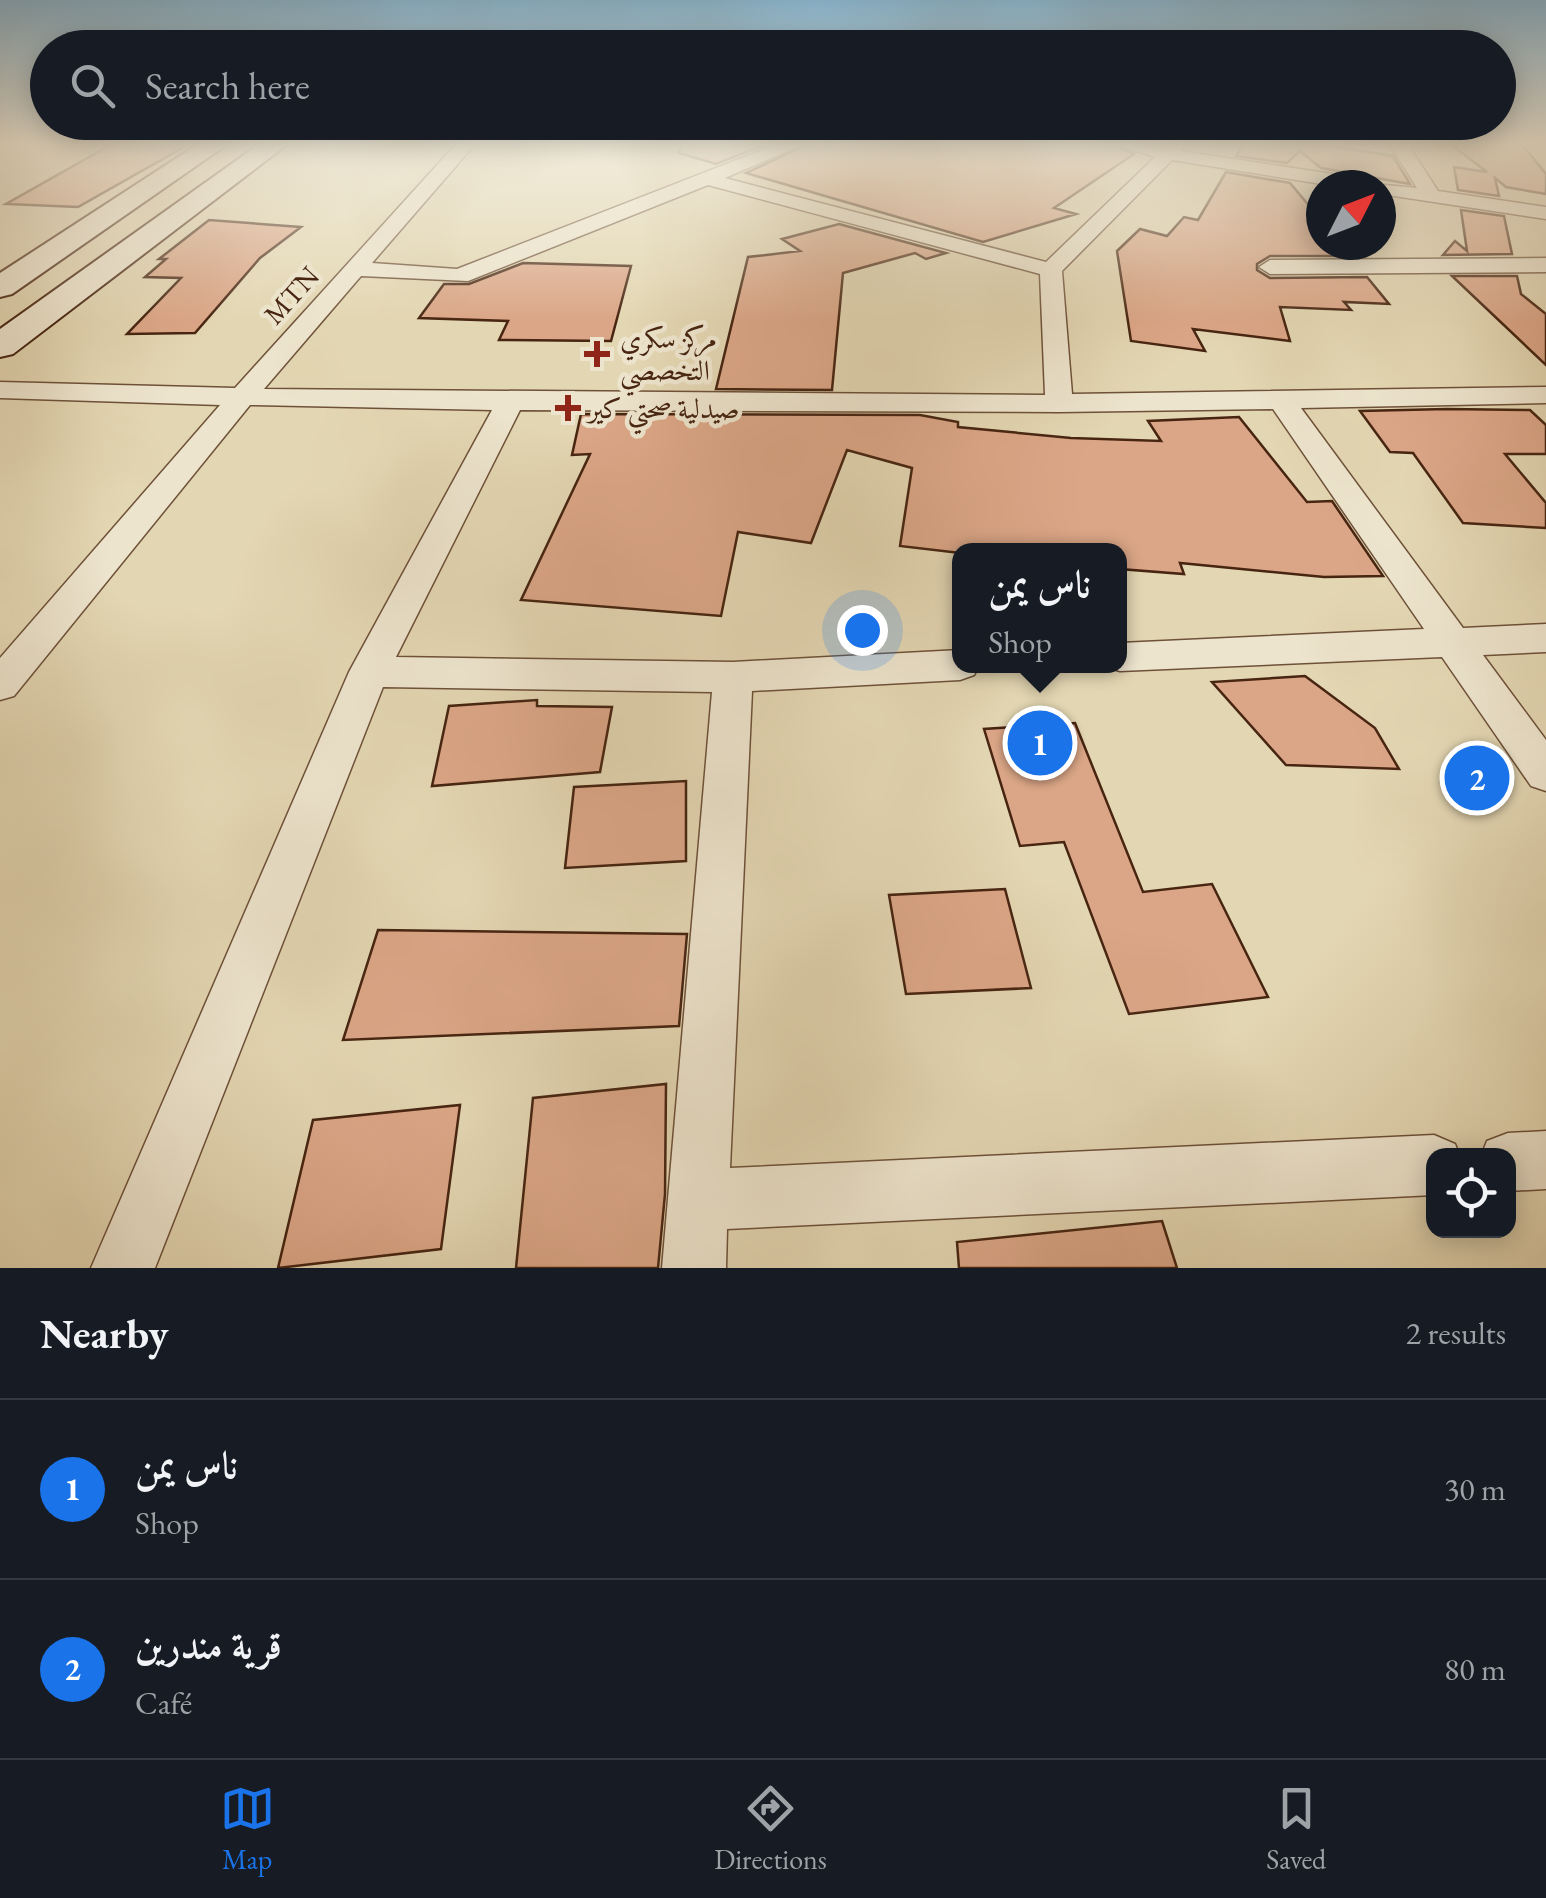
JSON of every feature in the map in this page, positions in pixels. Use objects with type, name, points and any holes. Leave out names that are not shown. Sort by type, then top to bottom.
[{"type":"street","points":[[0,287],[127,202]]},
{"type":"street","points":[[0,303],[151,202]]},
{"type":"street","points":[[0,327],[176,202]]},
{"type":"street","points":[[0,346],[196,202]]},
{"type":"street","name":"MTN","points":[[0,685],[241,398],[414,202]]},
{"type":"street","points":[[355,268],[460,276],[653,202]]},
{"type":"street","points":[[795,202],[1051,270]]},
{"type":"street","points":[[1059,404],[1051,270],[1119,202]]},
{"type":"street","points":[[1470,202],[1546,213]]},
{"type":"street","points":[[1494,206],[1546,248]]},
{"type":"street","points":[[1270,266],[1546,265]]},
{"type":"street","points":[[0,390],[241,398],[1059,404],[1546,396]]},
{"type":"street","points":[[123,1268],[369,672],[510,400]]},
{"type":"street","points":[[1282,402],[1546,773]]},
{"type":"street","points":[[1127,657],[1546,638]]},
{"type":"street","points":[[369,672],[733,677],[952,665]]},
{"type":"street","points":[[694,1268],[733,677]]},
{"type":"street","points":[[1516,1162],[1546,1160]]},
{"type":"street","points":[[696,1200],[1426,1165]]},
{"type":"building","points":[[9,202],[87,202],[78,207],[6,204]]},
{"type":"building","points":[[846,202],[1063,202],[1054,208],[1076,214],[983,242]]},
{"type":"building","points":[[1208,202],[1306,202],[1306,256],[1270,256],[1257,264],[1257,270],[1270,278],[1367,277],[1389,304],[1344,302],[1351,310],[1280,307],[1290,341],[1193,329],[1205,351],[1131,341],[1117,251],[1140,229],[1167,236],[1184,217],[1198,220]]},
{"type":"building","points":[[1461,210],[1504,216],[1512,254],[1443,255],[1455,241],[1467,251]]},
{"type":"building","points":[[209,220],[301,227],[260,258],[195,333],[127,334],[181,278],[145,277],[166,259],[159,259]]},
{"type":"building","points":[[839,224],[946,253],[926,259],[915,253],[843,273],[832,390],[716,389],[748,257],[800,251],[782,239]]},
{"type":"building","points":[[523,263],[631,266],[611,341],[499,340],[508,321],[419,318],[444,284],[469,284]]},
{"type":"building","points":[[1452,276],[1517,276],[1521,294],[1546,314],[1546,365]]},
{"type":"building","points":[[1530,410],[1546,425],[1546,454],[1505,454],[1546,503],[1546,528],[1463,523],[1413,453],[1390,452],[1360,411]]},
{"type":"building","points":[[581,414],[920,415],[958,422],[958,427],[1071,438],[1161,441],[1148,421],[1239,417],[1307,502],[1332,501],[1383,576],[1324,577],[1180,563],[1184,574],[1127,570],[1127,543],[952,543],[952,552],[900,546],[912,468],[847,450],[811,543],[738,532],[721,616],[521,600],[590,454],[572,455]]},
{"type":"building","points":[[1305,676],[1375,728],[1399,769],[1286,765],[1212,682]]},
{"type":"building","points":[[537,700],[537,706],[612,707],[600,772],[432,786],[449,706]]},
{"type":"building","points":[[1075,723],[1143,892],[1212,884],[1268,997],[1129,1014],[1064,842],[1020,846],[984,729]]},
{"type":"building","points":[[686,781],[686,861],[565,868],[574,787]]},
{"type":"building","points":[[1005,889],[1031,988],[906,994],[889,895]]},
{"type":"building","points":[[378,930],[687,934],[679,1026],[343,1040]]},
{"type":"building","points":[[666,1084],[665,1194],[658,1268],[516,1268],[533,1098]]},
{"type":"building","points":[[460,1105],[441,1249],[278,1268],[313,1120]]},
{"type":"building","points":[[1162,1221],[1177,1268],[959,1268],[957,1242]]},
{"type":"place","name":"مركز سكري التخصصي","points":[[597,354]]},
{"type":"place","name":"صيدلية صحتي كير","points":[[568,408]]},
{"type":"place","name":"ناس يمن","points":[[1040,743]]},
{"type":"place","name":"قرية مندرين","points":[[1477,778]]}]
